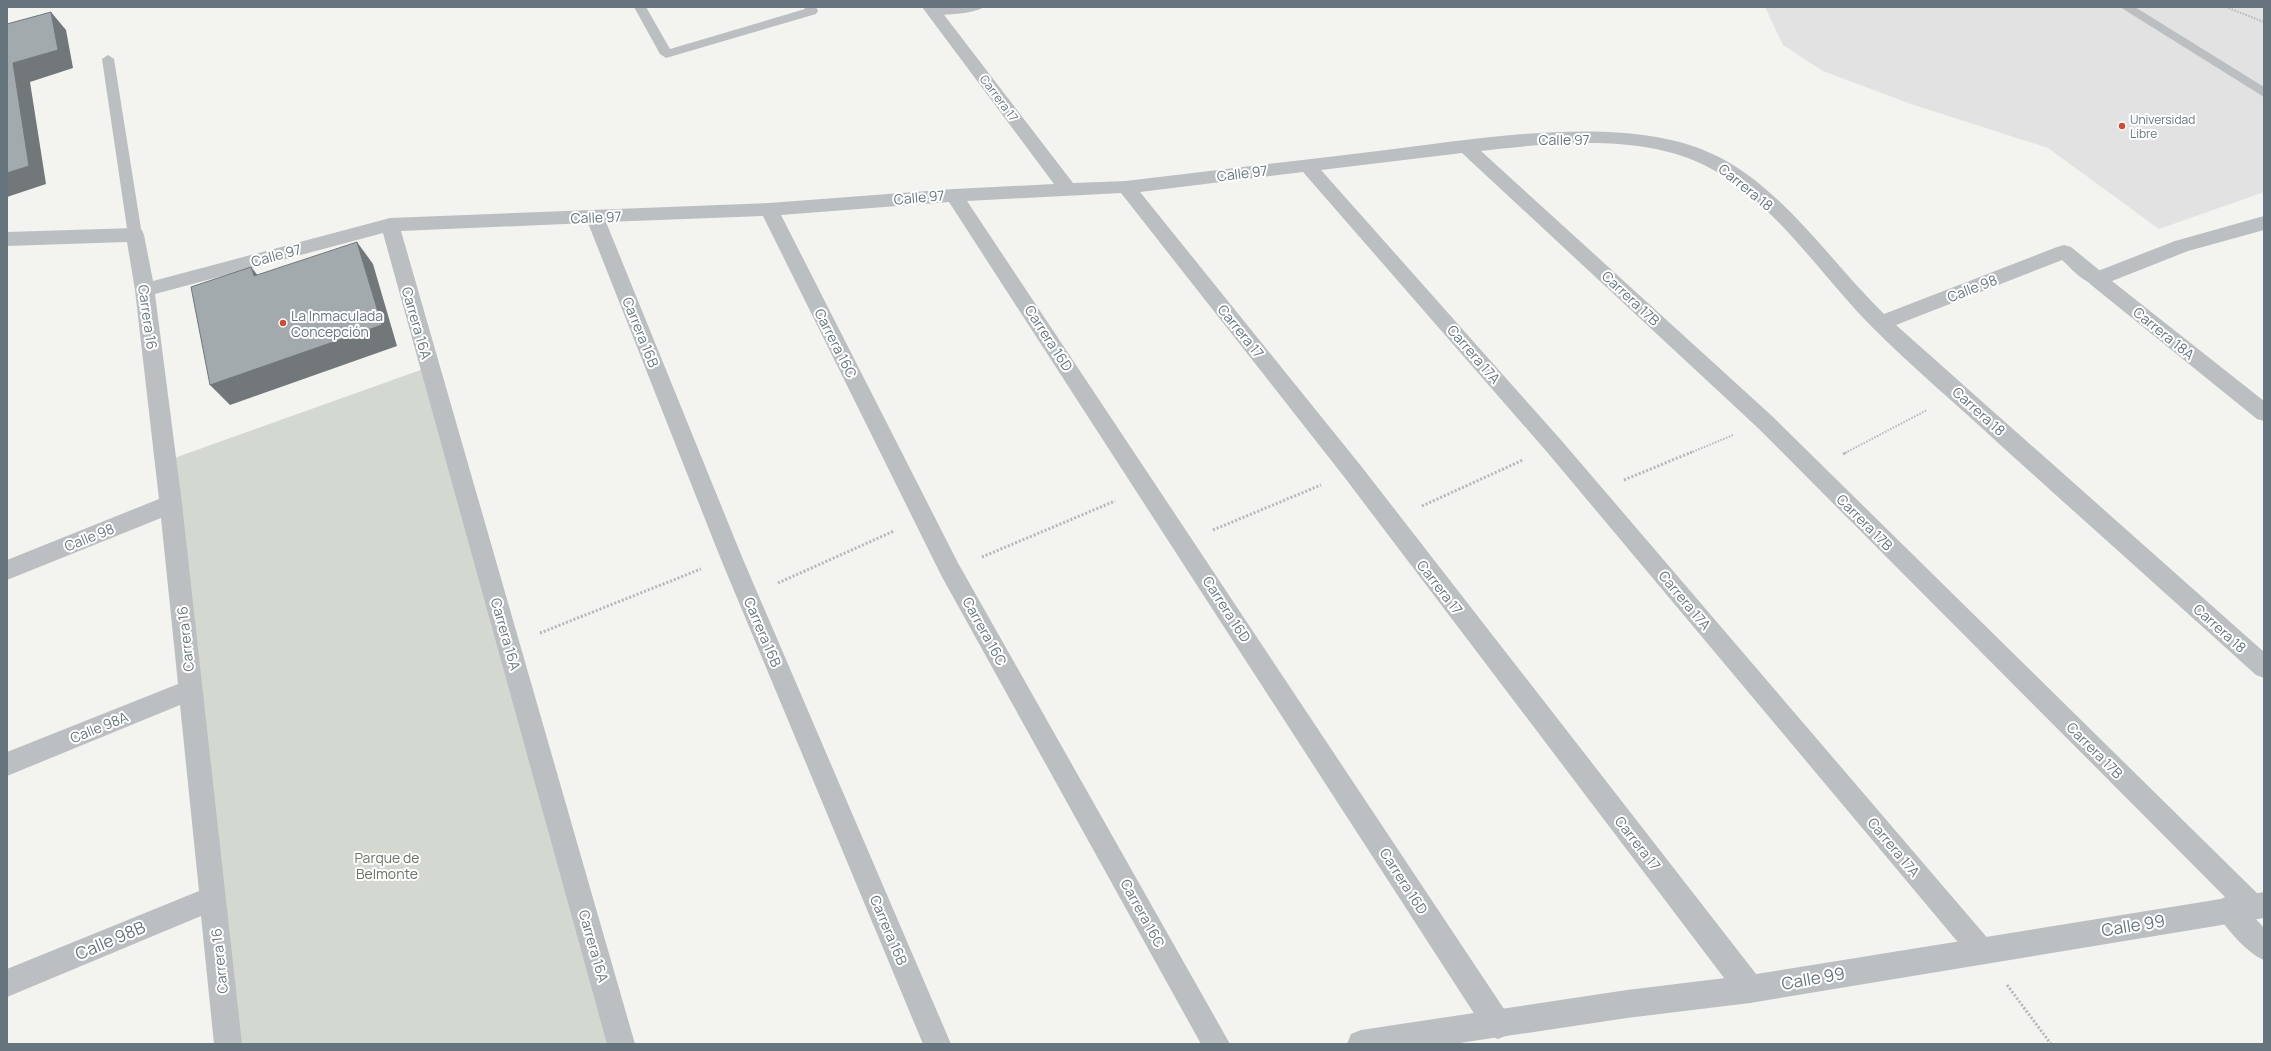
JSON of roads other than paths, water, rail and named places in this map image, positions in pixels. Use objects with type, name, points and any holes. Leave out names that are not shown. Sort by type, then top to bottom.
[{"type":"street","name":"Carrera 17","points":[[932,10],[1068,190]]},
{"type":"street","name":"Calle 97","points":[[145,290],[390,225],[769,209],[954,195],[1126,187],[1307,165],[1467,148],[1538,138],[1584,138],[1661,145],[1698,154]]},
{"type":"street","name":"Carrera 17B","points":[[1467,148],[1765,422],[1813,470],[2248,907],[2264,947]]},
{"type":"street","name":"Carrera 18","points":[[1698,154],[1737,176],[1763,198],[1880,323],[2264,667]]},
{"type":"street","name":"Carrera 17A","points":[[1307,165],[1594,492],[1981,950]]},
{"type":"street","name":"Carrera 17","points":[[1126,187],[1353,472],[1389,521],[1750,989]]},
{"type":"street","name":"Carrera 16D","points":[[954,195],[1183,542],[1498,1025]]},
{"type":"street","name":"Carrera 16C","points":[[769,209],[950,570],[1216,1044]]},
{"type":"street","name":"Carrera 16B","points":[[595,217],[731,557],[937,1044]]},
{"type":"street","points":[[2097,279],[2182,246],[2264,223]]},
{"type":"street","name":"Carrera 16A","points":[[390,225],[621,1044]]},
{"type":"street","points":[[7,239],[135,235]]},
{"type":"street","name":"Carrera 16","points":[[135,235],[145,290],[171,504],[228,1044]]},
{"type":"street","name":"Calle 98","points":[[1880,323],[2064,252]]},
{"type":"street","name":"Carrera 18A","points":[[2064,252],[2264,413]]},
{"type":"street","name":"Calle 98","points":[[7,570],[171,504]]},
{"type":"street","name":"Calle 98A","points":[[7,764],[190,690]]},
{"type":"street","name":"Calle 98B","points":[[7,983],[213,898]]},
{"type":"street","name":"Calle 99","points":[[1361,1044],[1498,1025],[1627,1004],[1750,989],[2248,907]]},
{"type":"lane","points":[[640,7],[666,54],[812,11],[810,7]]},
{"type":"lane","points":[[932,10],[977,7]]},
{"type":"lane","points":[[2126,7],[2264,93]]},
{"type":"lane","points":[[108,59],[135,235]]},
{"type":"place","name":"Universidad Libre","points":[[2122,126]]},
{"type":"place","name":"La Inmaculada Concepción","points":[[283,323]]},
{"type":"park label","name":"Parque de Belmonte","points":[[387,866]]}]
